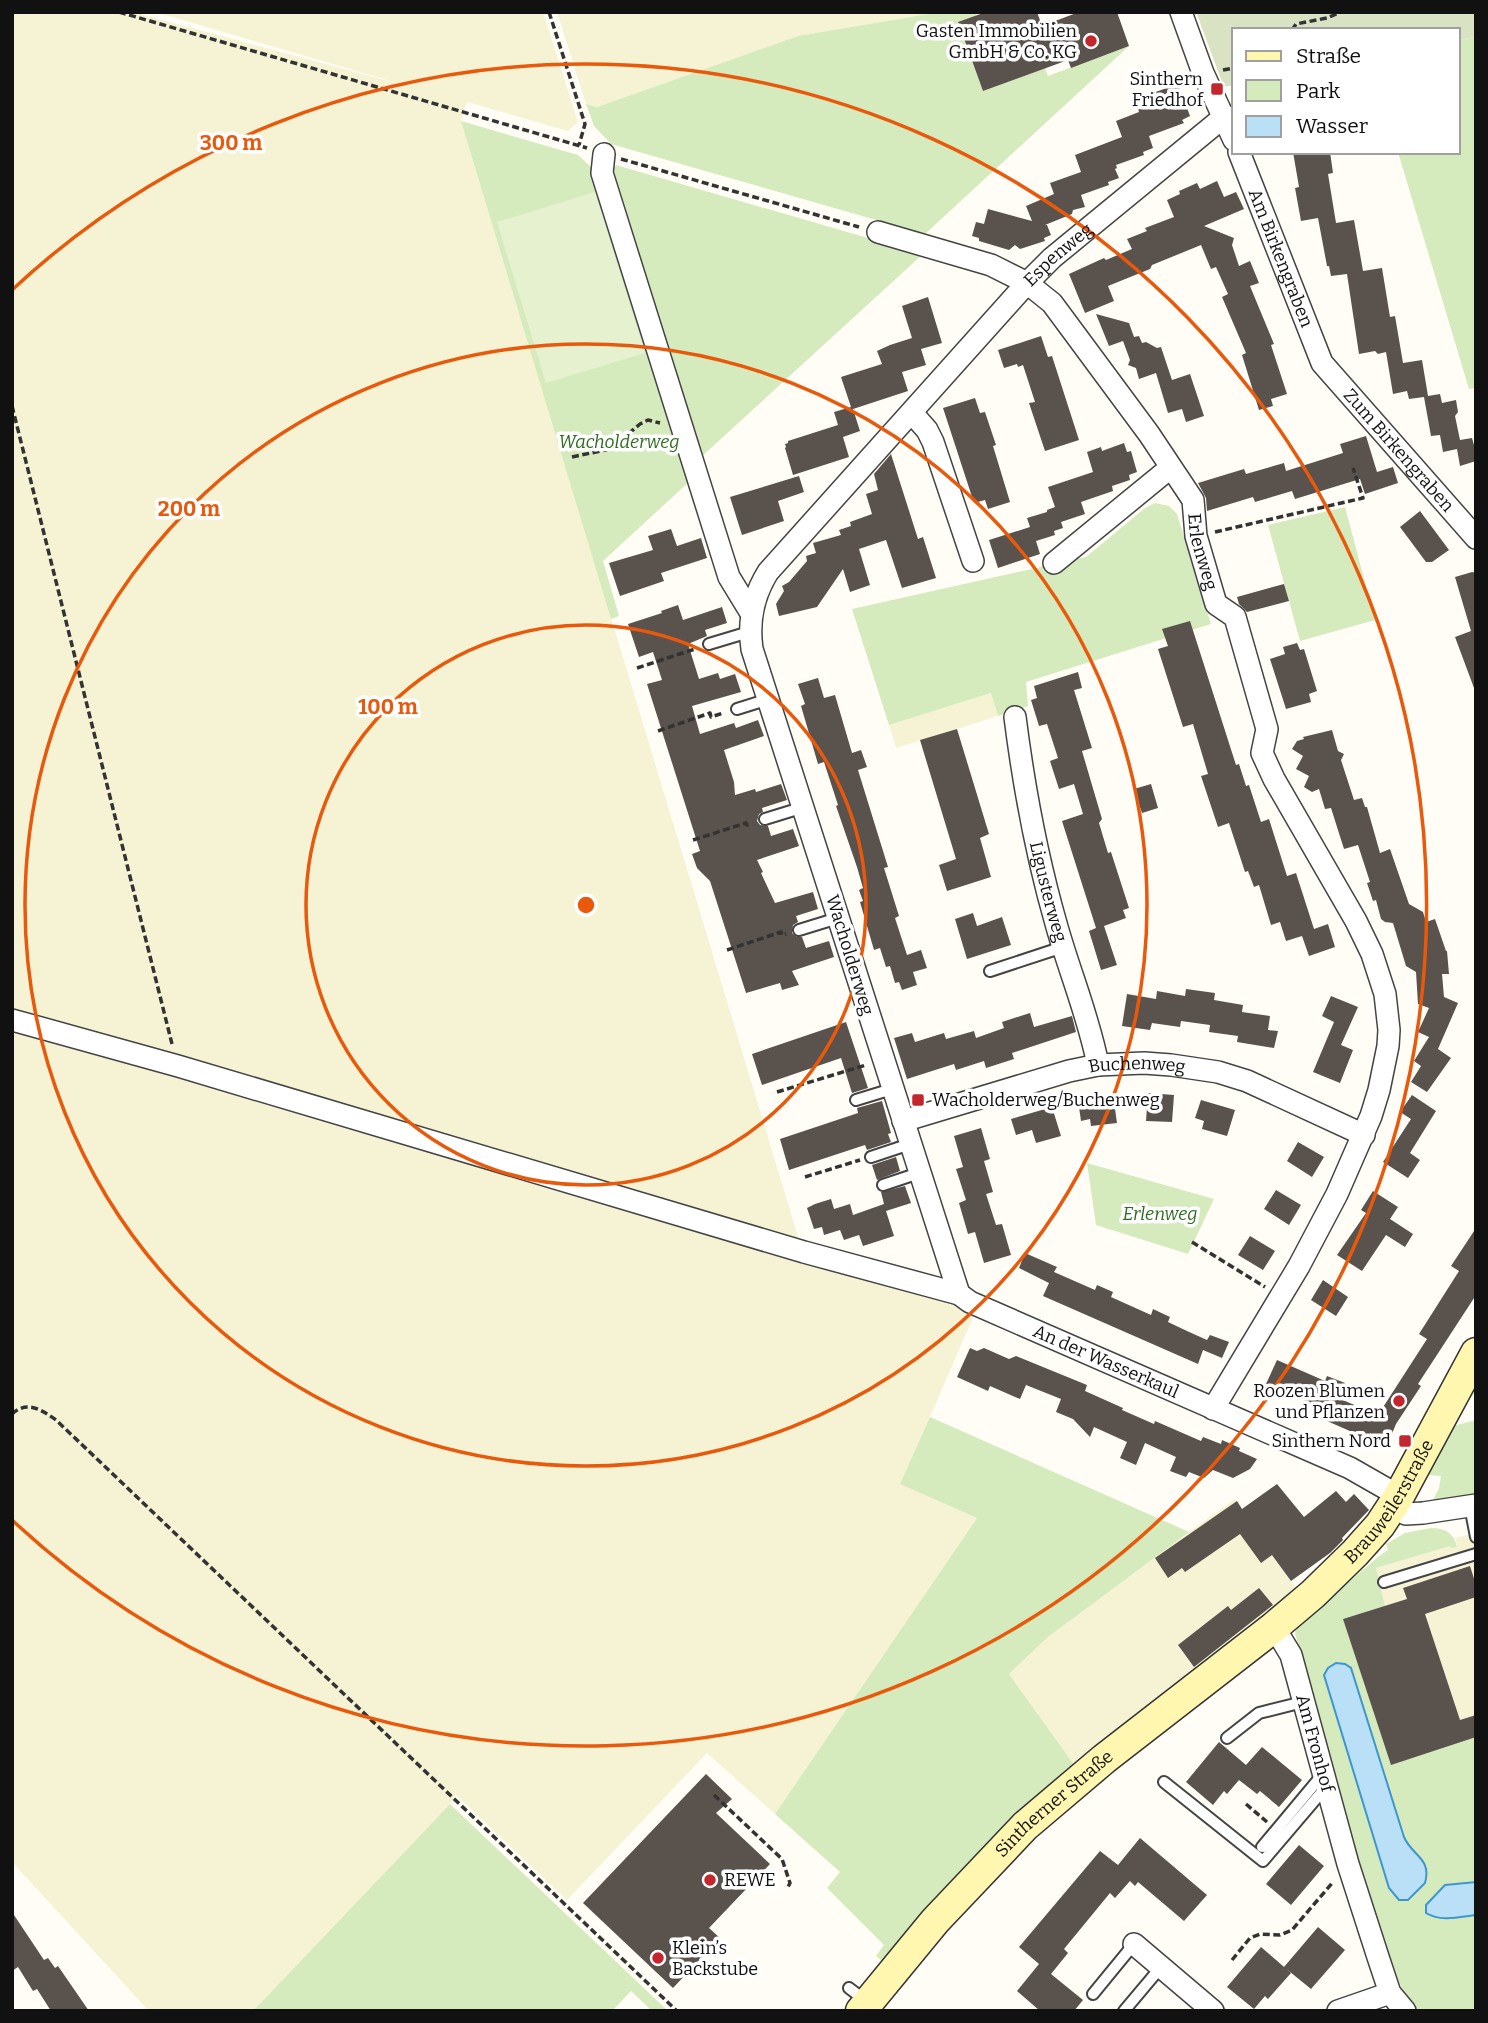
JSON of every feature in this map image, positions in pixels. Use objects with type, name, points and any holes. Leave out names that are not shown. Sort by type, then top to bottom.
[{"type":"street","points":[[1181,12],[1203,73],[1232,135]]},
{"type":"street","name":"Espenweg","points":[[750,623],[760,585],[768,572],[1004,307],[1052,258],[1225,116]]},
{"type":"street","name":"Wacholderweg","points":[[604,153],[602,173],[729,578],[750,623],[752,649],[959,1294]]},
{"type":"street","name":"Am Birkengraben","points":[[1240,154],[1322,363]]},
{"type":"street","name":"Erlenweg","points":[[878,232],[991,265],[1027,283],[1052,303],[1149,434],[1193,500],[1196,536],[1216,604],[1235,617],[1267,729],[1262,753],[1366,940],[1385,994],[1389,1030],[1387,1054],[1379,1090],[1354,1160],[1319,1231],[1213,1409]]},
{"type":"street","name":"Zum Birkengraben","points":[[1322,363],[1476,538]]},
{"type":"street","points":[[912,413],[927,430],[933,442],[973,561]]},
{"type":"street","points":[[1054,563],[1170,468]]},
{"type":"street","name":"Ligusterweg","points":[[1015,717],[1031,823],[1063,947],[1092,1035],[1098,1065]]},
{"type":"street","name":"An der Wasserkaul","points":[[12,1020],[178,1066],[804,1252],[959,1294],[970,1302],[1350,1468],[1396,1501]]},
{"type":"street","name":"Buchenweg","points":[[903,1121],[1069,1072],[1122,1063],[1171,1065],[1218,1072],[1247,1082],[1364,1135]]},
{"type":"street","name":"Brauweilerstraße","points":[[1274,1627],[1349,1559],[1396,1501],[1476,1353]]},
{"type":"street","points":[[1396,1501],[1406,1514],[1473,1506]]},
{"type":"street","name":"Am Fronhof","points":[[1274,1627],[1290,1655],[1348,1864],[1390,1993],[1405,2011]]},
{"type":"street","name":"Sintherner Straße","points":[[859,2000],[1025,1826],[1104,1759],[1274,1627]]},
{"type":"street","points":[[1134,1944],[1213,2011]]},
{"type":"street","points":[[1338,2011],[1390,1993]]},
{"type":"lane","points":[[709,645],[750,623]]},
{"type":"lane","points":[[737,709],[769,699]]},
{"type":"lane","points":[[765,820],[804,807]]},
{"type":"lane","points":[[799,930],[838,918]]},
{"type":"lane","points":[[990,971],[1063,947]]},
{"type":"lane","points":[[856,1100],[892,1089]]},
{"type":"lane","points":[[871,1157],[910,1144]]},
{"type":"lane","points":[[883,1185],[919,1173]]},
{"type":"lane","points":[[1473,1506],[1476,1537]]},
{"type":"lane","points":[[1384,1582],[1476,1554]]},
{"type":"lane","points":[[1227,1738],[1259,1713],[1303,1702]]},
{"type":"lane","points":[[1164,1782],[1263,1861],[1325,1781]]},
{"type":"lane","points":[[1262,1847],[1325,1781]]},
{"type":"lane","points":[[1093,1994],[1134,1944]]},
{"type":"lane","points":[[1124,2011],[1161,1967]]},
{"type":"path","points":[[119,12],[878,232]]},
{"type":"path","points":[[549,12],[585,124],[579,145]]},
{"type":"path","points":[[1293,28],[1296,24],[1327,18],[1341,12]]},
{"type":"path","points":[[12,406],[178,1066]]},
{"type":"path","points":[[572,457],[611,449],[649,419],[686,438]]},
{"type":"path","points":[[1196,536],[1363,498],[1353,468]]},
{"type":"path","points":[[638,668],[709,645]]},
{"type":"path","points":[[657,731],[710,713],[711,717],[737,709]]},
{"type":"path","points":[[692,840],[746,822],[747,825],[765,820]]},
{"type":"path","points":[[727,950],[781,932],[782,935],[799,930]]},
{"type":"path","points":[[778,1092],[883,1059]]},
{"type":"path","points":[[805,1177],[871,1157]]},
{"type":"path","points":[[1192,1242],[1281,1296]]},
{"type":"path","points":[[12,1414],[21,1407],[29,1407],[40,1409],[56,1420],[677,2011]]},
{"type":"path","points":[[714,1796],[782,1859],[790,1883],[787,1889]]},
{"type":"path","points":[[1232,1960],[1250,1938],[1260,1934],[1280,1935],[1292,1930],[1348,1864]]},
{"type":"shaded area","points":[[12,12],[133,12],[411,87],[155,12],[543,12],[578,122],[568,131],[467,102],[461,121],[799,1240],[12,1013]]},
{"type":"shaded area","points":[[557,12],[940,12],[798,36],[597,107],[586,104]]},
{"type":"shaded area","points":[[991,693],[998,716],[896,748],[889,725]]},
{"type":"shaded area","points":[[12,1029],[932,1296],[974,1315],[901,1484],[977,1518],[775,1814],[707,1753],[567,1900],[456,1795],[253,2011],[149,2011],[12,1862]]},
{"type":"shaded area","points":[[1235,1499],[1298,1591],[1075,1766],[1009,1674],[1048,1637]]},
{"type":"shaded area","points":[[1476,1533],[1476,1737],[1391,1765],[1343,1619],[1385,1606],[1376,1568],[1450,1545],[1457,1546],[1455,1538]]},
{"type":"green space","points":[[940,12],[975,12],[976,16],[958,23],[983,91],[1045,68],[1048,76],[1129,46],[925,234],[611,144],[594,126],[586,104],[597,107],[798,36]]},
{"type":"green space","points":[[1196,12],[1476,12],[1476,37],[1460,40],[1460,28],[1232,28],[1232,85],[1224,87]]},
{"type":"green space","points":[[1476,37],[1476,388],[1469,389],[1399,154],[1460,154],[1460,40]]},
{"type":"green space","name":"Wacholderweg","points":[[461,121],[578,155],[592,168],[691,480],[603,561],[619,616],[611,619]]},
{"type":"green space","points":[[616,165],[923,254],[699,459],[608,173]]},
{"type":"green space","points":[[595,192],[645,353],[546,383],[497,222]]},
{"type":"green space","points":[[1155,503],[1169,506],[1177,514],[1211,624],[1026,682],[1028,706],[998,716],[991,693],[889,725],[852,609],[1086,557],[1145,508]]},
{"type":"green space","points":[[1345,507],[1375,620],[1300,641],[1268,525]]},
{"type":"green space","name":"Erlenweg","points":[[1087,1163],[1214,1199],[1188,1254],[1096,1225]]},
{"type":"green space","points":[[930,1417],[1189,1532],[1048,1637],[1009,1674],[1075,1766],[887,1965],[876,1956],[884,1945],[827,1888],[840,1872],[775,1814],[977,1518],[900,1484]]},
{"type":"green space","points":[[1476,1420],[1476,1494],[1433,1500],[1441,1476],[1428,1475],[1453,1426]]},
{"type":"green space","points":[[1431,1528],[1448,1532],[1457,1547],[1450,1546],[1376,1568],[1385,1606],[1343,1619],[1476,1737],[1476,2011],[1417,2011],[1396,1976],[1370,1908],[1295,1633],[1297,1626],[1388,1550],[1386,1544],[1405,1533]]},
{"type":"green space","points":[[450,1804],[668,2011],[652,2011],[631,1991],[612,2011],[253,2011]]},
{"type":"water","points":[[1336,1663],[1351,1668],[1404,1837],[1426,1868],[1425,1883],[1408,1900],[1399,1900],[1389,1888],[1324,1675],[1328,1668]]},
{"type":"water","points":[[1476,1882],[1476,1915],[1444,1918],[1426,1913],[1426,1905],[1445,1885]]},
{"type":"building","points":[[986,12],[1037,12],[1042,26],[1079,12],[1117,12],[1129,46],[1071,68],[1068,60],[983,91],[958,22]]},
{"type":"building","points":[[1178,84],[1190,116],[1182,120],[1184,123],[1149,136],[1153,148],[1143,152],[1144,155],[1116,165],[1119,178],[1108,182],[1109,185],[1081,195],[1085,207],[1073,210],[1072,214],[1045,225],[1051,235],[1044,238],[1045,241],[1020,249],[1015,245],[1009,250],[979,241],[979,238],[972,236],[976,222],[984,224],[988,209],[1032,221],[1026,206],[1054,194],[1050,183],[1081,172],[1075,155],[1122,137],[1116,121],[1139,112],[1137,105],[1152,100],[1150,94]]},
{"type":"building","points":[[1293,154],[1330,154],[1333,173],[1328,174],[1336,223],[1354,220],[1363,271],[1382,268],[1390,317],[1395,316],[1403,363],[1422,360],[1428,396],[1440,394],[1442,403],[1456,400],[1458,412],[1455,416],[1460,440],[1472,438],[1476,445],[1476,461],[1460,466],[1457,449],[1443,452],[1440,435],[1431,436],[1424,397],[1409,399],[1407,391],[1393,394],[1386,352],[1359,354],[1347,274],[1331,276],[1318,218],[1301,221],[1295,188],[1299,187]]},
{"type":"building","points":[[1217,181],[1224,197],[1236,192],[1244,209],[1204,226],[1234,238],[1232,245],[1239,266],[1250,261],[1259,283],[1250,286],[1274,344],[1271,345],[1287,394],[1271,399],[1273,406],[1259,410],[1242,355],[1246,353],[1222,297],[1228,294],[1216,267],[1211,269],[1201,245],[1108,286],[1114,301],[1085,313],[1069,274],[1132,249],[1127,239],[1147,231],[1145,228],[1174,217],[1167,200],[1197,183],[1200,189]]},
{"type":"building","points":[[928,297],[942,343],[921,349],[926,365],[902,372],[908,391],[853,409],[860,431],[843,437],[849,457],[793,475],[785,444],[838,425],[834,412],[851,407],[841,377],[882,364],[877,351],[912,338],[902,306]]},
{"type":"building","points":[[1096,314],[1129,323],[1134,337],[1139,336],[1142,343],[1161,347],[1172,380],[1190,374],[1204,416],[1186,422],[1182,409],[1168,413],[1156,373],[1139,379],[1136,368],[1128,365],[1130,360],[1123,341],[1109,346]]},
{"type":"building","points":[[1041,336],[1048,357],[1052,356],[1079,440],[1045,451],[1029,403],[1035,402],[1023,365],[1004,368],[998,350]]},
{"type":"building","points":[[975,398],[980,413],[985,412],[1010,502],[988,509],[985,500],[974,503],[943,408]]},
{"type":"building","points":[[1366,436],[1377,472],[1393,467],[1398,483],[1365,494],[1360,479],[1295,499],[1292,491],[1255,502],[1253,497],[1207,511],[1206,498],[1198,483],[1244,469],[1246,474],[1284,463],[1286,471],[1343,453],[1340,444]]},
{"type":"building","points":[[1124,443],[1127,452],[1131,451],[1137,472],[1129,475],[1130,480],[1112,486],[1113,491],[1081,502],[1085,514],[1061,522],[1063,528],[1054,531],[1055,535],[1036,541],[1040,554],[998,568],[989,540],[1030,527],[1027,518],[1055,507],[1048,487],[1093,472],[1087,452],[1101,447],[1102,451]]},
{"type":"building","points":[[891,454],[918,539],[923,537],[936,578],[902,588],[886,540],[859,549],[870,585],[850,592],[843,569],[817,607],[779,616],[776,604],[784,591],[782,586],[789,582],[807,561],[806,556],[816,553],[813,543],[841,535],[839,530],[851,526],[850,522],[872,514],[866,494],[878,490],[874,474]]},
{"type":"building","points":[[799,476],[804,492],[778,501],[784,521],[742,535],[730,497]]},
{"type":"building","points":[[1420,511],[1449,550],[1432,562],[1426,562],[1400,527]]},
{"type":"building","points":[[671,529],[677,546],[701,538],[707,558],[661,573],[664,581],[620,596],[609,563],[653,550],[648,536]]},
{"type":"building","points":[[1476,573],[1474,688],[1455,637],[1471,631],[1455,577]]},
{"type":"building","points":[[1284,584],[1289,601],[1247,612],[1239,604],[1237,597]]},
{"type":"building","points":[[678,605],[683,620],[722,607],[727,623],[705,630],[707,636],[688,644],[699,679],[718,673],[720,679],[735,674],[741,692],[692,706],[700,734],[734,723],[736,728],[758,720],[764,736],[724,750],[734,782],[735,795],[781,784],[787,800],[762,808],[763,812],[759,814],[757,821],[760,825],[768,826],[771,836],[793,829],[799,846],[757,860],[775,903],[813,892],[818,909],[796,916],[798,922],[793,925],[792,933],[802,937],[806,948],[829,941],[834,957],[792,971],[799,985],[782,990],[780,983],[746,993],[710,881],[697,868],[692,854],[700,851],[647,684],[662,680],[653,652],[639,657],[628,624]]},
{"type":"building","points":[[1190,621],[1236,765],[1239,764],[1246,786],[1249,785],[1261,822],[1269,819],[1287,876],[1296,873],[1314,929],[1328,924],[1335,947],[1309,956],[1302,936],[1286,941],[1280,922],[1271,925],[1259,885],[1254,887],[1248,871],[1245,872],[1229,823],[1218,827],[1201,776],[1208,774],[1193,724],[1183,727],[1158,649],[1168,646],[1162,629]]},
{"type":"building","points":[[1297,643],[1300,650],[1304,649],[1317,691],[1309,694],[1311,702],[1286,709],[1270,659],[1285,654],[1283,647]]},
{"type":"building","points":[[1078,672],[1082,688],[1074,690],[1092,748],[1082,751],[1102,819],[1099,823],[1129,908],[1123,910],[1126,918],[1104,926],[1117,965],[1101,970],[1089,931],[1096,928],[1062,821],[1083,814],[1074,784],[1059,789],[1050,761],[1058,758],[1047,724],[1039,726],[1031,700],[1037,698],[1034,686]]},
{"type":"building","points":[[818,678],[824,698],[835,695],[852,753],[861,750],[867,767],[858,770],[888,867],[884,868],[899,916],[895,918],[907,955],[921,950],[927,968],[913,972],[917,985],[902,990],[899,982],[895,983],[890,966],[886,967],[880,948],[874,950],[860,902],[863,901],[859,890],[863,888],[857,867],[824,762],[818,764],[801,706],[805,704],[798,684]]},
{"type":"building","points":[[957,729],[989,834],[980,838],[991,877],[947,891],[939,865],[956,859],[920,740]]},
{"type":"building","points":[[1332,730],[1338,751],[1344,754],[1341,760],[1354,800],[1362,798],[1367,807],[1380,853],[1390,849],[1409,904],[1423,912],[1426,922],[1435,919],[1447,951],[1449,974],[1442,974],[1444,997],[1458,1003],[1438,1049],[1451,1058],[1427,1092],[1411,1082],[1421,1066],[1414,1061],[1429,1037],[1418,1032],[1429,1008],[1418,1004],[1416,972],[1406,966],[1393,923],[1381,919],[1376,900],[1373,901],[1367,883],[1370,882],[1358,845],[1344,849],[1331,808],[1325,809],[1319,789],[1312,792],[1304,787],[1309,776],[1296,769],[1303,756],[1292,749],[1297,741]]},
{"type":"building","points":[[1151,784],[1158,808],[1142,813],[1134,789]]},
{"type":"building","points":[[973,913],[977,926],[1002,917],[1011,945],[967,959],[955,919]]},
{"type":"building","points":[[1186,989],[1215,993],[1214,1000],[1243,1005],[1242,1012],[1270,1016],[1268,1030],[1278,1031],[1274,1048],[1237,1042],[1238,1036],[1209,1032],[1210,1025],[1181,1021],[1180,1027],[1152,1023],[1150,1030],[1122,1026],[1127,994],[1156,999],[1157,991],[1185,996]]},
{"type":"building","points":[[1331,996],[1358,1007],[1341,1045],[1353,1050],[1340,1083],[1313,1072],[1334,1022],[1322,1016]]},
{"type":"building","points":[[1030,1013],[1034,1027],[1072,1016],[1076,1032],[1012,1053],[1014,1059],[986,1068],[984,1061],[956,1070],[954,1064],[907,1079],[894,1038],[912,1033],[915,1042],[944,1033],[946,1039],[974,1031],[976,1038],[1004,1028],[1002,1022]]},
{"type":"building","points":[[846,1022],[868,1088],[852,1093],[841,1058],[762,1085],[752,1054]]},
{"type":"building","points":[[1148,1093],[1174,1095],[1172,1122],[1146,1121]]},
{"type":"building","points":[[1113,1095],[1117,1123],[1091,1126],[1090,1119],[1081,1121],[1078,1100]]},
{"type":"building","points":[[1412,1095],[1436,1111],[1410,1153],[1420,1160],[1408,1178],[1383,1162],[1411,1119],[1400,1112]]},
{"type":"building","points":[[1201,1100],[1235,1110],[1227,1136],[1202,1129],[1204,1121],[1195,1118]]},
{"type":"building","points":[[882,1101],[891,1142],[867,1150],[865,1145],[789,1170],[780,1139],[858,1113],[857,1108]]},
{"type":"building","points":[[1052,1107],[1061,1136],[1036,1143],[1032,1130],[1016,1135],[1011,1119]]},
{"type":"building","points":[[981,1128],[990,1159],[984,1161],[993,1192],[986,1194],[996,1225],[1002,1224],[1011,1255],[984,1263],[975,1232],[968,1234],[959,1203],[966,1200],[956,1169],[963,1167],[954,1136]]},
{"type":"building","points":[[1298,1142],[1324,1157],[1312,1177],[1287,1161]]},
{"type":"building","points":[[896,1157],[900,1171],[877,1180],[872,1165]]},
{"type":"building","points":[[905,1186],[911,1203],[886,1211],[894,1236],[863,1246],[859,1235],[844,1240],[840,1230],[824,1235],[822,1227],[814,1229],[807,1208],[815,1204],[831,1199],[834,1209],[850,1204],[853,1215],[884,1204],[881,1192]]},
{"type":"building","points":[[1276,1190],[1301,1205],[1289,1225],[1264,1209]]},
{"type":"building","points":[[1373,1191],[1398,1207],[1390,1219],[1413,1234],[1405,1247],[1386,1235],[1362,1271],[1337,1255],[1366,1213],[1361,1210]]},
{"type":"building","points":[[1476,1228],[1476,1295],[1418,1384],[1421,1386],[1396,1424],[1389,1441],[1370,1433],[1368,1439],[1327,1421],[1331,1412],[1266,1384],[1277,1360],[1325,1381],[1327,1376],[1345,1383],[1338,1398],[1378,1415],[1427,1339],[1419,1334],[1459,1271],[1451,1266]]},
{"type":"building","points":[[1250,1236],[1275,1251],[1263,1270],[1238,1255]]},
{"type":"building","points":[[1025,1253],[1057,1267],[1054,1272],[1095,1290],[1097,1285],[1113,1292],[1111,1297],[1151,1315],[1153,1309],[1170,1317],[1168,1322],[1207,1340],[1210,1335],[1229,1342],[1222,1358],[1203,1350],[1198,1364],[1043,1296],[1049,1283],[1019,1268]]},
{"type":"building","points":[[1323,1280],[1348,1297],[1336,1316],[1311,1300]]},
{"type":"building","points":[[970,1348],[977,1351],[984,1348],[1009,1359],[1016,1356],[1087,1385],[1085,1391],[1154,1424],[1155,1421],[1201,1441],[1203,1437],[1221,1444],[1222,1440],[1257,1459],[1250,1469],[1233,1478],[1213,1470],[1204,1478],[1189,1472],[1186,1477],[1170,1471],[1176,1457],[1145,1443],[1136,1465],[1120,1458],[1127,1442],[1094,1427],[1090,1437],[1073,1419],[1056,1412],[1061,1399],[1026,1385],[1020,1399],[990,1386],[988,1391],[957,1377]]},
{"type":"building","points":[[1277,1484],[1304,1517],[1336,1491],[1346,1502],[1354,1494],[1369,1510],[1330,1553],[1291,1581],[1272,1555],[1261,1563],[1240,1534],[1185,1572],[1182,1568],[1168,1578],[1155,1558],[1237,1501],[1242,1509]]},
{"type":"building","points":[[1470,1566],[1476,1585],[1476,1597],[1425,1614],[1460,1720],[1476,1715],[1476,1737],[1391,1765],[1343,1619],[1407,1599],[1403,1588]]},
{"type":"building","points":[[1259,1588],[1273,1605],[1194,1667],[1178,1645],[1228,1606],[1231,1610]]},
{"type":"building","points":[[1219,1742],[1246,1765],[1262,1747],[1302,1780],[1279,1807],[1260,1791],[1257,1794],[1239,1780],[1227,1794],[1224,1791],[1213,1805],[1186,1782]]},
{"type":"building","points":[[706,1774],[732,1799],[716,1813],[770,1864],[709,1928],[720,1938],[673,1988],[583,1903]]},
{"type":"building","points":[[1140,1838],[1207,1895],[1184,1921],[1138,1882],[1135,1886],[1130,1881],[1115,1898],[1110,1893],[1064,1949],[1068,1953],[1051,1974],[1083,2000],[1074,2011],[1040,2011],[1017,1991],[1039,1964],[1019,1947],[1100,1851],[1118,1865]]},
{"type":"building","points":[[1299,1845],[1324,1866],[1291,1905],[1266,1884]]},
{"type":"building","points":[[12,1912],[44,1960],[48,1958],[55,1968],[58,1966],[89,2011],[51,2011],[37,1989],[33,1991],[18,1967],[12,1971]]},
{"type":"building","points":[[1318,1927],[1345,1950],[1311,1989],[1284,1967]]},
{"type":"building","points":[[1261,1947],[1291,1973],[1268,1999],[1265,1996],[1254,2009],[1227,1987]]},
{"type":"place","name":"Gasten Immobilien GmbH & Co. KG","points":[[1091,41]]},
{"type":"place","name":"Sinthern Friedhof","points":[[1217,89]]},
{"type":"place","name":"Wacholderweg/Buchenweg","points":[[918,1100]]},
{"type":"place","name":"Roozen Blumen und Pflanzen","points":[[1399,1401]]},
{"type":"place","name":"Sinthern Nord","points":[[1405,1441]]},
{"type":"place","name":"REWE","points":[[710,1880]]},
{"type":"place","name":"Klein’s Backstube","points":[[658,1958]]}]
